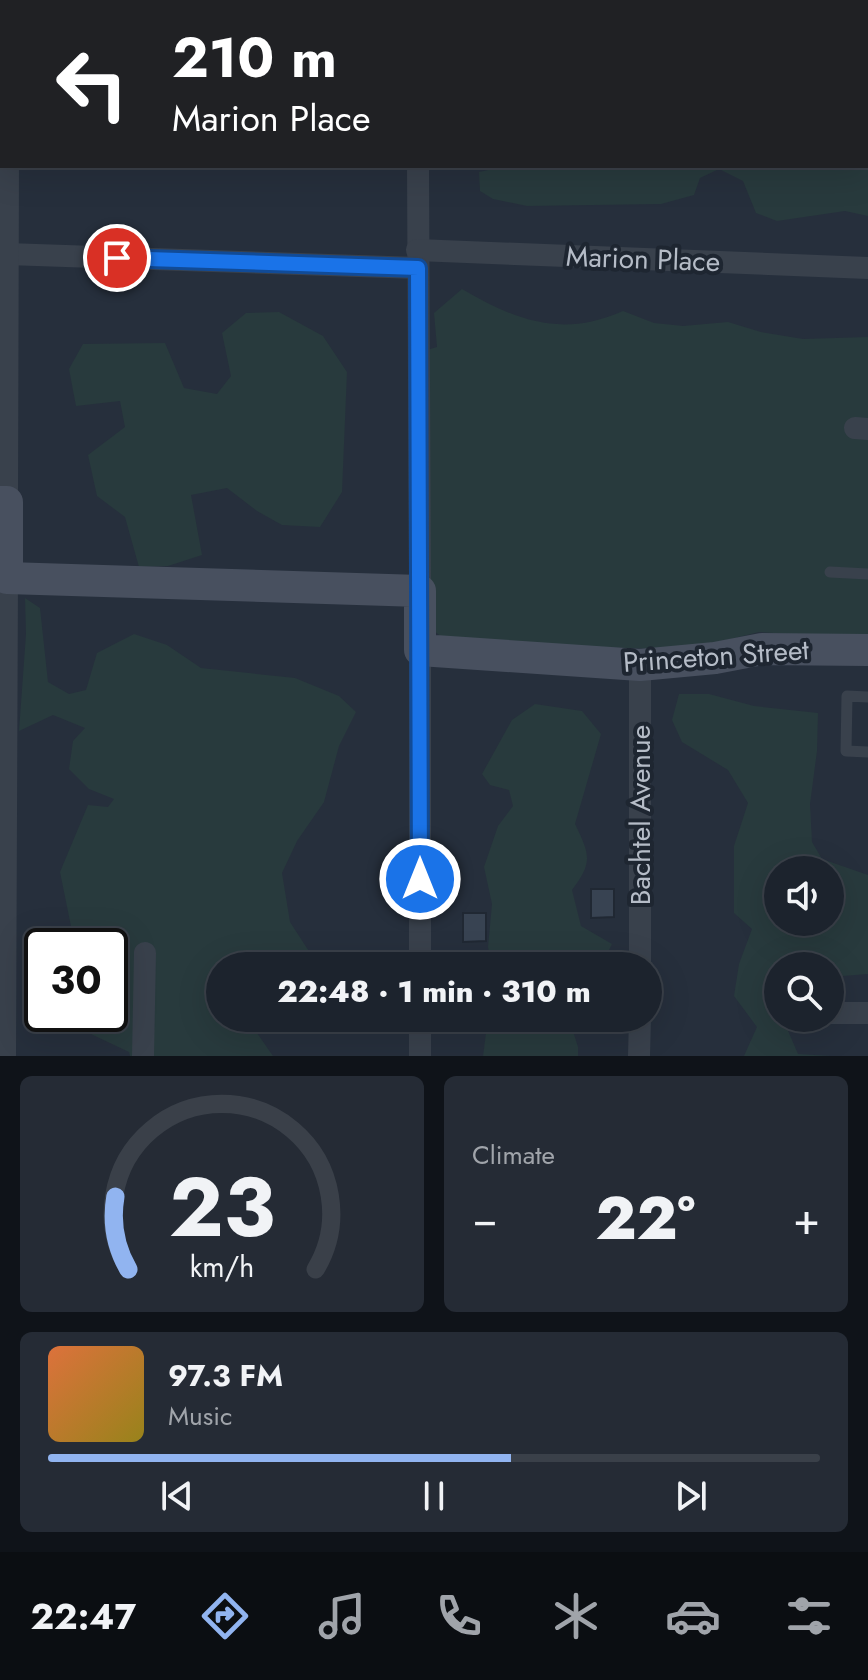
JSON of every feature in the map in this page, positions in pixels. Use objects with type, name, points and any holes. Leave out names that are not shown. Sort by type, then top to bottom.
[{"type":"street","points":[[5,1056],[7,578],[4,502],[8,168]]},
{"type":"street","points":[[418,168],[420,952]]},
{"type":"street","name":"Marion Place","points":[[7,254],[868,268]]},
{"type":"street","points":[[7,578],[420,591]]},
{"type":"street","name":"Princeton Street","points":[[420,650],[640,665],[715,658],[762,649],[868,650]]},
{"type":"street","name":"Bachtel Avenue","points":[[640,665],[640,952]]},
{"type":"street","points":[[143,1056],[145,953]]},
{"type":"street","points":[[844,1013],[868,1013]]},
{"type":"street","points":[[420,1032],[420,1056]]},
{"type":"street","points":[[639,1056],[640,1032]]},
{"type":"lane","points":[[830,572],[868,574]]},
{"type":"lane","points":[[868,697],[847,696],[846,751],[868,752]]},
{"type":"shaded area","points":[[497,168],[868,168],[868,216],[845,211],[777,221],[756,213],[743,181],[719,169],[700,178],[694,195],[661,204],[527,206],[493,199],[480,191],[479,172]]},
{"type":"shaded area","points":[[462,289],[502,310],[540,322],[580,323],[623,311],[654,323],[683,326],[728,322],[761,332],[803,339],[868,337],[868,639],[759,632],[686,650],[448,642],[428,626],[427,350],[437,347],[434,313]]},
{"type":"shaded area","points":[[279,312],[323,336],[347,372],[342,492],[320,527],[282,525],[227,488],[191,495],[202,555],[168,566],[139,567],[125,517],[97,496],[88,455],[125,427],[120,401],[76,406],[69,369],[83,344],[165,343],[184,388],[217,394],[231,376],[222,333],[246,313]]},
{"type":"shaded area","points":[[25,598],[40,608],[48,682],[69,694],[86,690],[97,653],[134,634],[167,645],[201,668],[295,678],[339,696],[356,712],[339,746],[324,802],[297,841],[282,873],[290,922],[309,952],[206,952],[206,1032],[257,1032],[273,1056],[130,1056],[129,1052],[89,1032],[128,1032],[128,928],[71,928],[60,872],[88,805],[108,807],[114,799],[89,789],[69,769],[73,741],[85,728],[53,715],[19,731],[26,634]]},
{"type":"shaded area","points":[[679,694],[709,694],[754,706],[818,713],[810,804],[812,842],[820,856],[764,856],[764,936],[844,936],[844,867],[868,875],[868,974],[844,976],[844,952],[764,952],[764,1032],[789,1032],[798,1054],[831,1056],[744,1056],[757,1027],[734,996],[739,964],[752,929],[734,913],[734,846],[748,803],[728,770],[682,742],[672,720]]},
{"type":"shaded area","points":[[535,704],[582,711],[601,734],[575,824],[584,843],[586,865],[572,890],[581,926],[612,944],[608,952],[489,952],[492,904],[484,867],[498,826],[513,806],[509,790],[490,785],[482,774],[512,720]]},
{"type":"shaded area","points":[[486,1032],[573,1032],[578,1047],[578,1056],[483,1056]]},
{"type":"building","points":[[591,889],[614,889],[614,917],[591,918]]},
{"type":"building","points":[[463,913],[486,913],[486,941],[463,942]]},
{"type":"route","points":[[117,258],[418,268],[420,879]]}]
